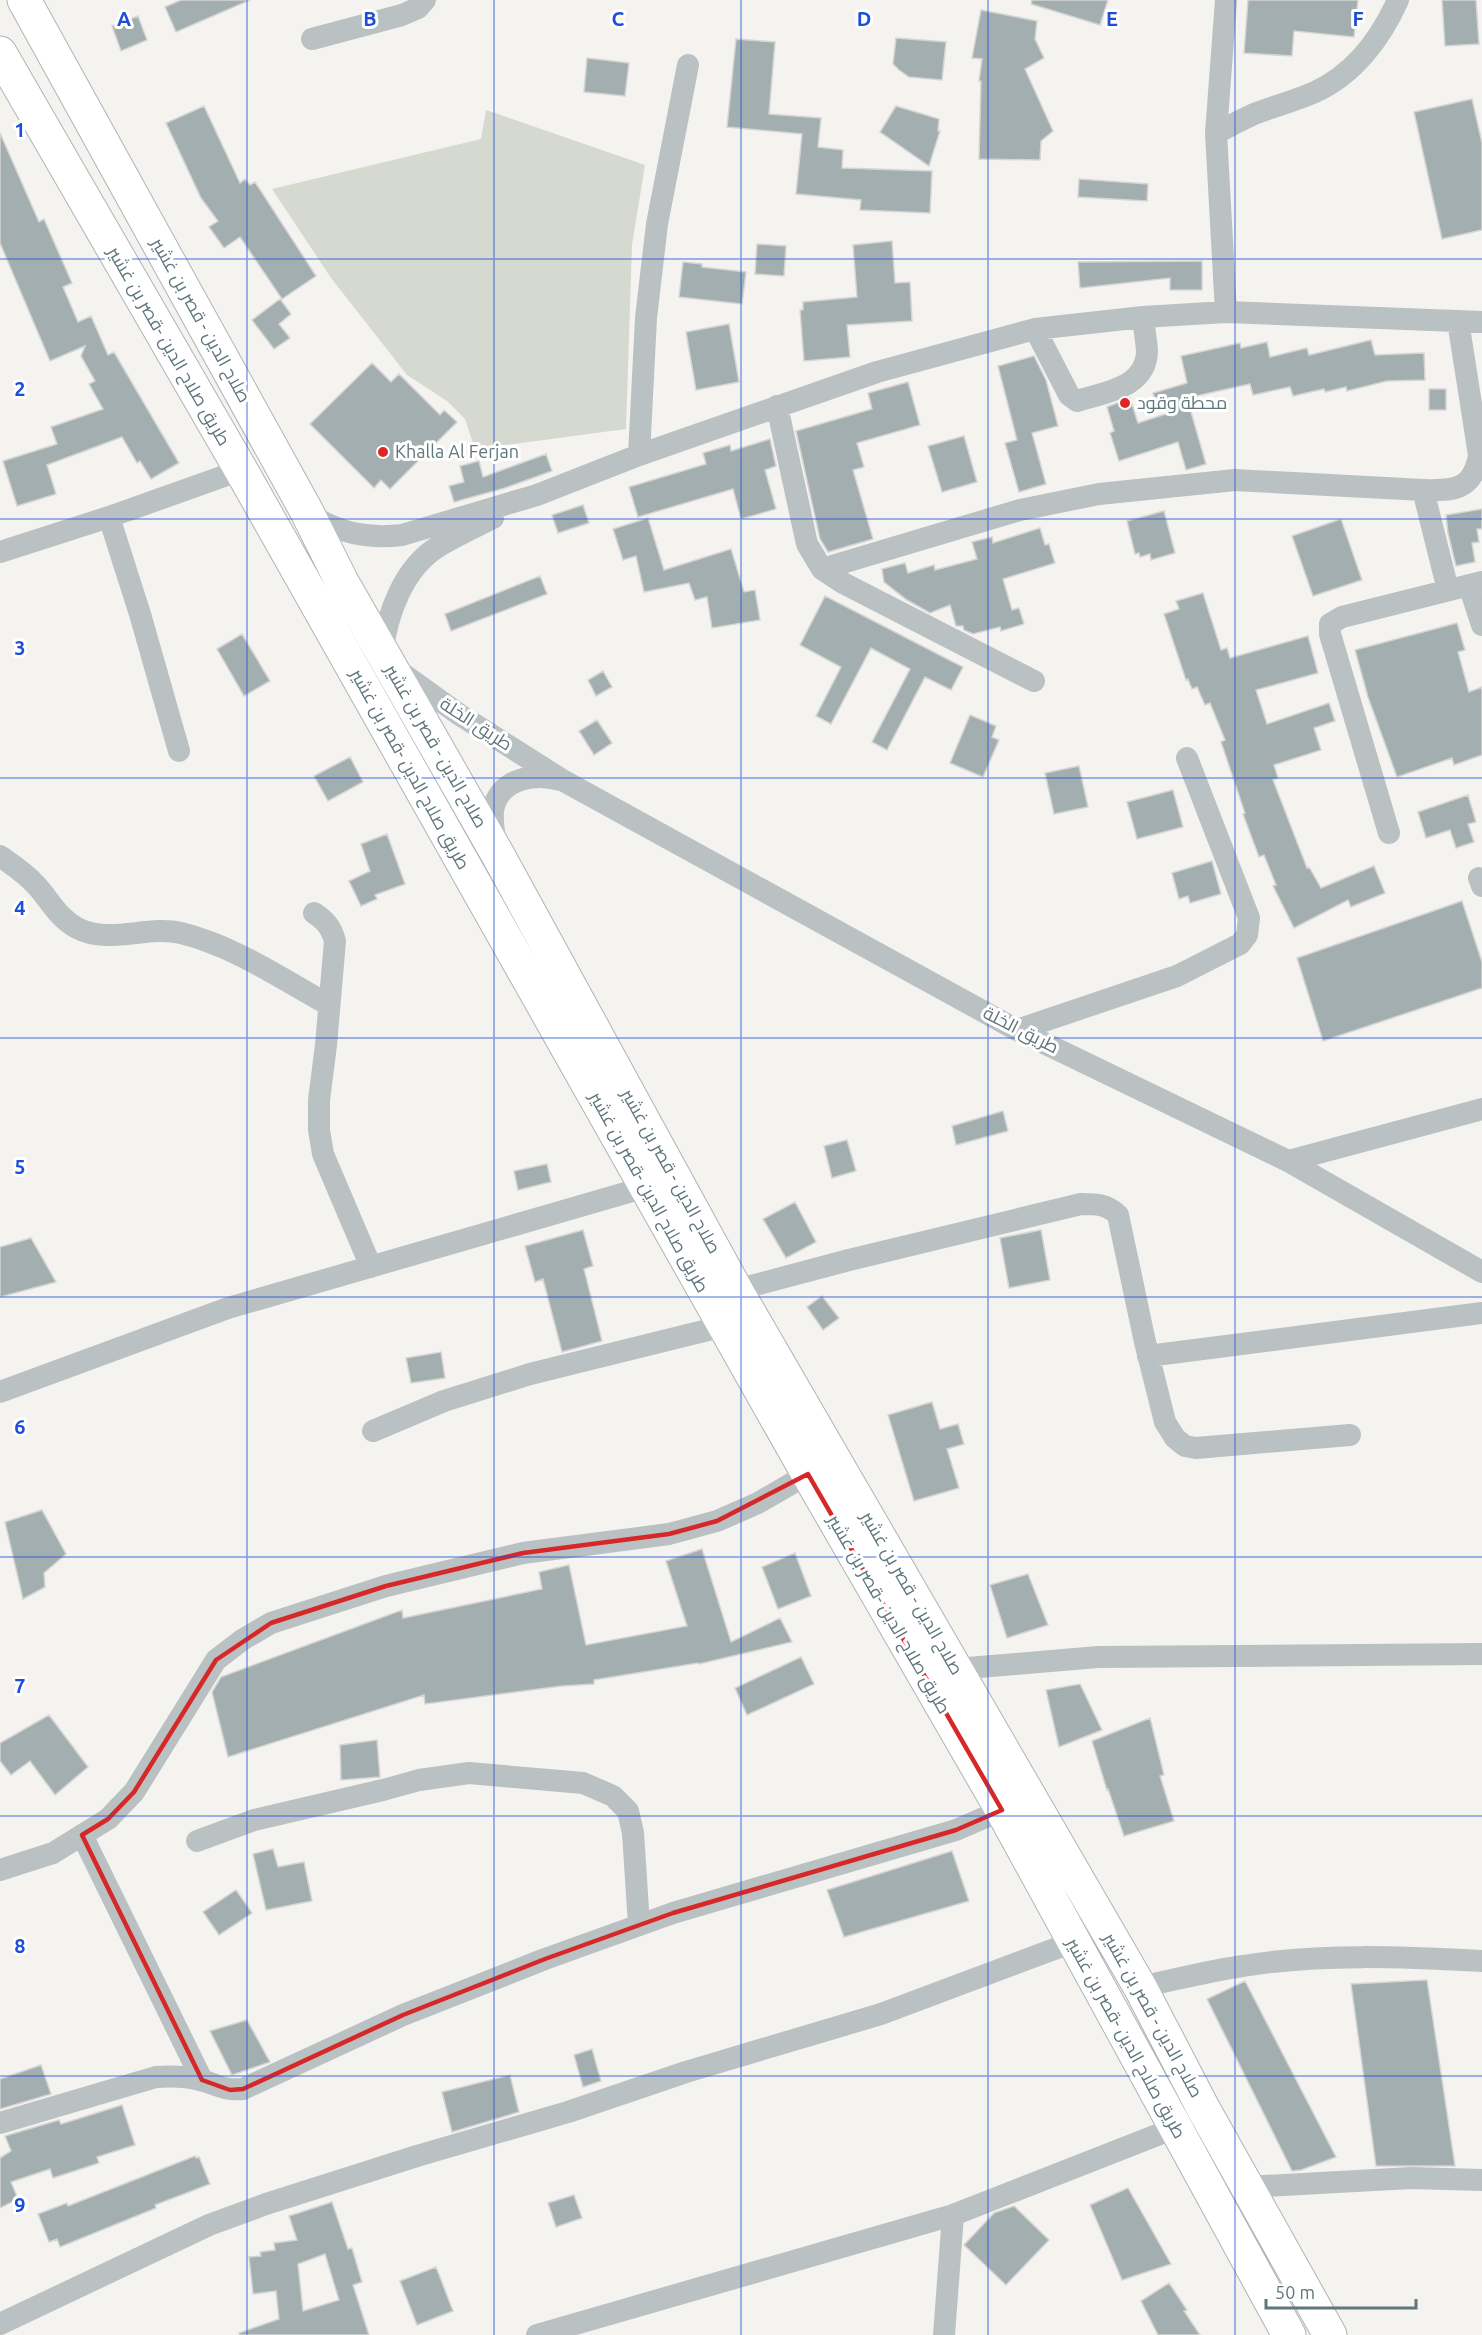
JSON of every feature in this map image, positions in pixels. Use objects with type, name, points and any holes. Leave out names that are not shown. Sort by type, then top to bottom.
[{"type":"highway","name":"صلاح الدين - قصر بن غشير","points":[[24,0],[307,512],[342,582],[498,855],[736,1290],[1140,1987],[1203,2108],[1330,2335]]},
{"type":"highway","name":"طريق صلاح الدين -قصر بن غشير","points":[[0,53],[241,470],[808,1474],[1002,1810],[1289,2335]]},
{"type":"street","points":[[312,39],[402,15],[418,8],[425,0]]},
{"type":"street","points":[[1226,0],[1216,133],[1226,312]]},
{"type":"street","points":[[1216,133],[1252,115],[1315,92],[1333,81],[1361,57],[1382,33],[1398,0]]},
{"type":"street","points":[[639,454],[646,318],[654,248],[688,64]]},
{"type":"street","points":[[307,512],[323,523],[362,536],[402,535],[537,495],[639,454],[877,372],[1035,329],[1143,317],[1226,312],[1482,322]]},
{"type":"street","points":[[1035,329],[1069,395],[1077,401],[1133,383],[1142,372],[1147,352],[1143,317]]},
{"type":"street","points":[[822,569],[1020,510],[1100,494],[1235,480],[1423,490],[1454,489],[1474,475],[1479,455],[1458,321]]},
{"type":"street","points":[[777,406],[807,544],[822,569],[843,583],[1034,681]]},
{"type":"street","points":[[0,552],[109,517],[241,470]]},
{"type":"street","points":[[1423,490],[1482,625]]},
{"type":"street","points":[[386,659],[388,619],[394,602],[402,586],[424,559],[438,547],[537,495]]},
{"type":"street","points":[[109,517],[140,614],[179,751]]},
{"type":"street","points":[[1389,833],[1330,634],[1330,624],[1335,619],[1466,585]]},
{"type":"street","name":"طريق الخلة","points":[[386,659],[460,715],[564,781],[1017,1030],[1288,1161],[1482,1272]]},
{"type":"street","points":[[1017,1030],[1177,976],[1240,944],[1247,935],[1249,918],[1187,758]]},
{"type":"street","name":"طريق الخلة","points":[[498,855],[493,810],[500,795],[512,783],[527,777],[543,776],[564,781]]},
{"type":"street","points":[[0,856],[37,886],[58,913],[75,927],[95,934],[178,932],[209,941],[329,1005]]},
{"type":"street","points":[[314,913],[326,921],[335,941],[319,1130],[323,1154],[371,1267]]},
{"type":"street","points":[[1288,1161],[1482,1109]]},
{"type":"street","points":[[0,1392],[228,1308],[646,1187]]},
{"type":"street","points":[[736,1290],[1081,1204],[1101,1204],[1111,1208],[1118,1215],[1148,1356],[1166,1422],[1175,1437],[1185,1446],[1196,1448],[1350,1435]]},
{"type":"street","points":[[1148,1356],[1482,1314]]},
{"type":"street","points":[[374,1431],[444,1401],[530,1374],[724,1326]]},
{"type":"street","points":[[0,1870],[53,1853],[108,1819],[135,1792],[192,1700],[205,1674],[216,1660],[242,1640],[271,1623],[386,1586],[523,1553],[669,1534],[707,1524],[759,1503],[808,1474]]},
{"type":"street","points":[[956,1669],[1098,1657],[1482,1654]]},
{"type":"street","points":[[197,1841],[254,1820],[418,1780],[469,1773],[583,1783],[613,1796],[627,1811],[633,1833],[639,1925]]},
{"type":"street","points":[[0,2123],[156,2077],[178,2076],[202,2080],[230,2090],[243,2089],[403,2015],[545,1959],[639,1925],[956,1830],[1002,1810]]},
{"type":"street","points":[[82,1835],[202,2080]]},
{"type":"street","points":[[0,2324],[209,2225],[266,2204],[417,2156],[568,2112],[686,2072],[881,2014],[1073,1942]]},
{"type":"street","points":[[1140,1987],[1244,1966],[1320,1959],[1482,1961]]},
{"type":"street","points":[[537,2335],[599,2326],[952,2215],[1175,2128],[1203,2108]]},
{"type":"street","points":[[1247,2187],[1411,2178],[1482,2180]]},
{"type":"street","points":[[944,2335],[952,2215]]},
{"type":"highlighted area","points":[[808,1474],[1002,1810],[956,1830],[673,1913],[545,1959],[403,2015],[243,2089],[230,2090],[202,2080],[82,1835],[108,1819],[134,1792],[216,1660],[271,1623],[386,1586],[523,1553],[669,1534],[717,1521]]},
{"type":"shaded area","points":[[486,110],[645,165],[632,245],[626,429],[475,449],[465,419],[447,401],[407,375],[331,278],[272,189],[481,139]]},
{"type":"building","points":[[181,0],[250,0],[176,32],[165,7]]},
{"type":"building","points":[[1032,0],[1108,0],[1100,25],[1031,4]]},
{"type":"building","points":[[1248,0],[1358,0],[1354,37],[1294,31],[1292,56],[1244,53]]},
{"type":"building","points":[[1442,0],[1476,0],[1479,44],[1445,46]]},
{"type":"building","points":[[981,10],[1037,21],[1035,39],[1044,58],[1025,69],[1053,131],[1041,141],[1040,160],[979,159],[981,81],[979,81],[982,59],[972,58]]},
{"type":"building","points":[[138,16],[147,40],[121,51],[112,26]]},
{"type":"building","points":[[896,38],[946,42],[942,80],[909,77],[899,70],[893,64]]},
{"type":"building","points":[[736,39],[775,42],[769,114],[821,118],[818,147],[843,150],[842,168],[932,171],[930,213],[860,210],[861,200],[796,194],[802,134],[727,127]]},
{"type":"building","points":[[587,58],[629,63],[625,96],[584,92]]},
{"type":"building","points":[[1472,99],[1482,143],[1482,230],[1442,239],[1414,112]]},
{"type":"building","points":[[204,106],[240,183],[245,179],[250,185],[255,182],[316,276],[282,299],[240,237],[224,248],[209,227],[218,221],[201,198],[166,123]]},
{"type":"building","points":[[896,106],[939,119],[938,131],[940,131],[929,166],[880,132]]},
{"type":"building","points":[[0,133],[39,222],[44,219],[72,283],[63,287],[78,322],[91,316],[108,355],[114,352],[179,463],[151,479],[140,461],[137,463],[122,437],[47,465],[56,494],[17,506],[3,461],[57,444],[51,427],[103,409],[89,384],[95,381],[81,356],[85,346],[50,361],[0,243]]},
{"type":"building","points":[[1079,179],[1148,184],[1147,201],[1078,197]]},
{"type":"building","points":[[892,241],[895,283],[910,282],[912,321],[847,325],[850,357],[804,361],[800,310],[803,310],[803,302],[857,297],[853,245]]},
{"type":"building","points":[[757,244],[786,246],[784,276],[755,274]]},
{"type":"building","points":[[1202,261],[1202,290],[1170,290],[1170,278],[1080,288],[1078,262]]},
{"type":"building","points":[[683,262],[702,264],[702,267],[746,272],[742,304],[679,297]]},
{"type":"building","points":[[280,299],[291,314],[279,324],[290,338],[274,349],[252,320]]},
{"type":"building","points":[[729,324],[739,382],[696,390],[686,332]]},
{"type":"building","points":[[1371,340],[1375,355],[1424,353],[1425,380],[1387,381],[1347,391],[1346,387],[1325,392],[1324,389],[1293,396],[1290,387],[1253,395],[1250,384],[1187,398],[1206,464],[1186,470],[1178,442],[1119,461],[1110,433],[1114,431],[1107,407],[1130,398],[1138,423],[1169,413],[1166,402],[1156,405],[1153,393],[1187,383],[1181,356],[1240,343],[1241,348],[1267,342],[1270,357],[1307,348],[1309,355]]},
{"type":"building","points":[[1034,356],[1046,380],[1058,426],[1032,433],[1046,484],[1019,492],[1005,443],[1017,440],[998,366]]},
{"type":"building","name":"Khalla Al Ferjan","points":[[372,363],[391,382],[399,374],[440,415],[444,410],[457,422],[390,489],[381,480],[374,488],[310,424]]},
{"type":"building","points":[[908,382],[920,425],[857,443],[864,467],[853,470],[873,539],[828,552],[820,539],[796,431],[872,409],[868,393]]},
{"type":"building","points":[[1429,389],[1446,389],[1446,410],[1429,410]]},
{"type":"building","points":[[964,436],[977,482],[942,492],[928,446]]},
{"type":"building","points":[[770,439],[776,466],[765,470],[776,509],[741,519],[733,489],[638,517],[629,487],[706,464],[703,453],[730,445],[731,451]]},
{"type":"building","points":[[546,454],[552,471],[505,488],[454,502],[449,486],[464,482],[460,466],[479,461],[483,477]]},
{"type":"building","points":[[583,505],[589,523],[558,533],[552,515]]},
{"type":"building","points":[[1482,509],[1482,529],[1477,529],[1479,542],[1472,543],[1475,562],[1456,566],[1446,515]]},
{"type":"building","points":[[1164,511],[1175,553],[1151,560],[1150,554],[1140,557],[1139,553],[1135,554],[1127,521]]},
{"type":"building","points":[[648,518],[664,570],[731,549],[744,592],[755,590],[760,620],[712,628],[707,597],[695,600],[689,583],[644,592],[636,556],[623,560],[613,529]]},
{"type":"building","points":[[1341,519],[1362,580],[1313,596],[1292,536]]},
{"type":"building","points":[[1040,528],[1045,545],[1049,544],[1055,563],[1003,579],[1012,610],[1019,608],[1024,624],[1001,631],[1000,627],[973,634],[964,630],[963,626],[956,626],[950,605],[930,613],[907,600],[884,582],[882,569],[905,563],[908,573],[934,565],[935,570],[977,559],[972,542],[992,537],[993,543]]},
{"type":"building","points":[[540,576],[547,594],[451,631],[445,614]]},
{"type":"building","points":[[1203,593],[1221,650],[1227,648],[1230,658],[1308,636],[1318,673],[1256,690],[1267,724],[1329,703],[1335,721],[1314,728],[1321,750],[1274,765],[1278,778],[1273,780],[1307,868],[1309,867],[1321,888],[1374,866],[1385,893],[1351,907],[1348,900],[1294,928],[1273,886],[1276,885],[1264,855],[1259,857],[1221,742],[1225,740],[1210,703],[1205,705],[1197,687],[1192,689],[1188,679],[1186,680],[1164,614],[1179,609],[1176,601]]},
{"type":"building","points":[[825,596],[963,667],[951,690],[925,677],[887,750],[872,742],[910,669],[871,648],[831,724],[816,716],[841,667],[800,645]]},
{"type":"building","points":[[1457,623],[1465,650],[1458,652],[1469,692],[1482,687],[1482,755],[1454,765],[1452,758],[1397,777],[1368,697],[1355,650]]},
{"type":"building","points":[[242,634],[270,681],[244,696],[217,649]]},
{"type":"building","points":[[603,671],[612,687],[596,696],[588,680]]},
{"type":"building","points":[[970,715],[996,726],[992,737],[999,740],[983,777],[950,763]]},
{"type":"building","points":[[597,720],[612,743],[594,755],[579,731]]},
{"type":"building","points":[[350,757],[363,782],[328,801],[314,776]]},
{"type":"building","points":[[1079,766],[1088,807],[1054,814],[1045,773]]},
{"type":"building","points":[[1173,790],[1183,827],[1137,839],[1127,802]]},
{"type":"building","points":[[1468,795],[1476,822],[1468,824],[1474,842],[1456,848],[1450,830],[1426,838],[1418,812]]},
{"type":"building","points":[[387,834],[405,884],[375,895],[377,899],[361,906],[349,881],[370,871],[361,844]]},
{"type":"building","points":[[1212,861],[1221,894],[1190,903],[1188,896],[1179,899],[1172,873]]},
{"type":"building","points":[[1462,901],[1482,962],[1482,988],[1323,1041],[1297,958]]},
{"type":"building","points":[[1003,1111],[1008,1131],[956,1145],[952,1126]]},
{"type":"building","points":[[847,1140],[856,1171],[832,1178],[824,1146]]},
{"type":"building","points":[[547,1164],[551,1182],[518,1190],[514,1171]]},
{"type":"building","points":[[795,1202],[816,1242],[786,1258],[763,1219]]},
{"type":"building","points":[[583,1230],[593,1266],[584,1269],[602,1341],[562,1352],[543,1279],[535,1282],[525,1246]]},
{"type":"building","points":[[1041,1230],[1050,1280],[1009,1288],[1000,1238]]},
{"type":"building","points":[[31,1238],[56,1282],[0,1297],[0,1247]]},
{"type":"building","points":[[822,1296],[839,1318],[823,1330],[807,1307]]},
{"type":"building","points":[[441,1352],[445,1378],[411,1383],[406,1358]]},
{"type":"building","points":[[932,1402],[940,1429],[958,1424],[964,1444],[947,1449],[959,1488],[914,1501],[888,1415]]},
{"type":"building","points":[[42,1510],[66,1554],[44,1573],[45,1587],[23,1599],[5,1522]]},
{"type":"building","points":[[702,1549],[731,1642],[780,1618],[792,1642],[699,1664],[594,1680],[594,1684],[425,1704],[424,1695],[228,1757],[212,1692],[221,1677],[402,1610],[403,1618],[542,1589],[539,1572],[569,1565],[586,1645],[687,1626],[666,1561]]},
{"type":"building","points":[[795,1553],[811,1596],[778,1609],[762,1567]]},
{"type":"building","points":[[1028,1574],[1048,1625],[1007,1638],[990,1585]]},
{"type":"building","points":[[801,1657],[814,1684],[747,1715],[735,1688]]},
{"type":"building","points":[[1080,1684],[1102,1730],[1059,1747],[1046,1690]]},
{"type":"building","points":[[49,1715],[88,1767],[55,1795],[30,1761],[11,1775],[0,1761],[0,1743]]},
{"type":"building","points":[[1150,1718],[1164,1775],[1160,1776],[1174,1821],[1124,1836],[1092,1741]]},
{"type":"building","points":[[377,1740],[380,1777],[341,1780],[340,1745]]},
{"type":"building","points":[[273,1849],[278,1867],[304,1862],[312,1901],[266,1910],[253,1854]]},
{"type":"building","points":[[952,1851],[969,1901],[844,1937],[827,1890]]},
{"type":"building","points":[[236,1890],[252,1913],[219,1935],[203,1912]]},
{"type":"building","points":[[1427,1980],[1455,2166],[1376,2166],[1351,1984]]},
{"type":"building","points":[[1245,1981],[1336,2157],[1292,2171],[1207,1999]]},
{"type":"building","points":[[247,2020],[270,2062],[232,2075],[210,2031]]},
{"type":"building","points":[[592,2049],[601,2081],[583,2087],[574,2055]]},
{"type":"building","points":[[41,2065],[51,2094],[0,2109],[0,2079]]},
{"type":"building","points":[[510,2075],[519,2112],[452,2132],[442,2092]]},
{"type":"building","points":[[122,2105],[135,2145],[97,2157],[99,2163],[53,2178],[50,2169],[11,2182],[18,2199],[0,2208],[0,2158],[11,2151],[5,2136],[59,2120],[61,2124]]},
{"type":"building","points":[[195,2156],[199,2157],[210,2184],[155,2205],[156,2208],[60,2247],[57,2239],[49,2242],[38,2214],[67,2203],[68,2206]]},
{"type":"building","points":[[1128,2188],[1171,2264],[1122,2280],[1090,2205]]},
{"type":"building","points":[[574,2195],[582,2218],[556,2227],[548,2203]]},
{"type":"building","points":[[332,2202],[348,2249],[352,2248],[362,2282],[353,2285],[369,2335],[240,2335],[239,2333],[279,2319],[276,2291],[253,2294],[249,2257],[261,2256],[260,2252],[275,2250],[274,2243],[297,2240],[289,2216]],"holes":[[[325,2254],[339,2300],[303,2311],[298,2264]]]},
{"type":"building","points":[[1014,2206],[1049,2240],[1006,2285],[964,2245],[994,2213]]},
{"type":"building","points":[[436,2267],[453,2311],[417,2325],[400,2281]]},
{"type":"building","points":[[1169,2283],[1200,2335],[1158,2335],[1141,2301]]},
{"type":"place","name":"محطة وقود","points":[[1125,403]]},
{"type":"place","name":"Khalla Al Ferjan","points":[[383,452]]}]
